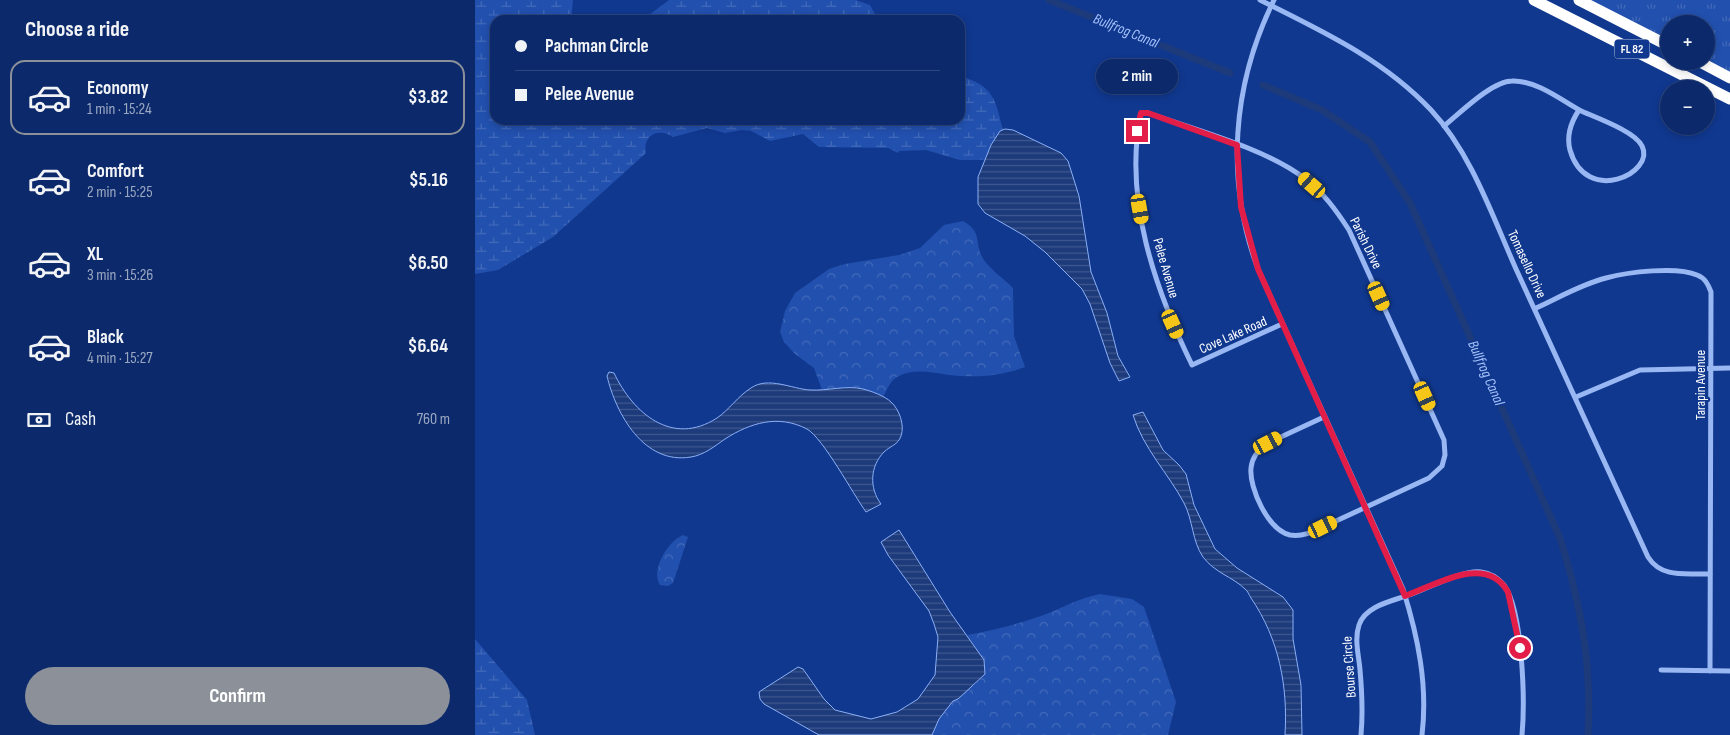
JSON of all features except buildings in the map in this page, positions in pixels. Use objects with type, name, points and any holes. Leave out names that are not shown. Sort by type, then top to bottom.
[{"type":"highway","name":"FL 82","points":[[1534,0],[1730,99]]},
{"type":"highway","name":"FL 82","points":[[1579,0],[1660,41]]},
{"type":"highway","points":[[1715,70],[1730,78]]},
{"type":"street","name":"Tomasello Drive","points":[[1261,0],[1273,3],[1357,50],[1389,72],[1419,98],[1444,126],[1467,162],[1653,565],[1660,571],[1670,573],[1710,574]]},
{"type":"street","points":[[1273,3],[1254,46],[1245,78],[1239,114],[1237,145],[1238,177],[1245,223],[1258,269],[1405,596],[1420,655],[1424,703],[1422,735]]},
{"type":"street","points":[[1444,126],[1496,86],[1511,81],[1529,84],[1635,138],[1643,146],[1644,155],[1637,169],[1612,180],[1601,181],[1585,175],[1574,161],[1569,144],[1571,126],[1579,110]]},
{"type":"street","name":"Parish Drive","points":[[1141,113],[1148,113],[1237,145],[1291,169],[1321,193],[1337,211],[1349,230],[1444,440],[1445,455],[1436,472],[1421,483],[1366,507]]},
{"type":"street","name":"Pelee Avenue","points":[[1141,113],[1137,131],[1137,167],[1140,209],[1147,248],[1160,292],[1192,365]]},
{"type":"street","name":"Tarapin Avenue","points":[[1536,308],[1606,278],[1658,272],[1696,274],[1703,278],[1711,292],[1710,670]]},
{"type":"street","name":"Cove Lake Road","points":[[1192,365],[1282,324]]},
{"type":"street","points":[[1576,397],[1640,370],[1730,368]]},
{"type":"street","points":[[1324,417],[1284,435],[1260,449],[1254,457],[1251,474],[1262,506],[1274,526],[1288,534],[1298,535],[1323,527],[1366,507]]},
{"type":"street","name":"Bourse Circle","points":[[1361,735],[1363,703],[1357,644],[1359,624],[1362,618],[1375,607],[1474,572],[1490,574],[1503,584],[1511,601],[1521,662],[1523,735]]},
{"type":"street","points":[[1661,670],[1730,671]]},
{"type":"green space","points":[[475,0],[573,0],[572,15],[490,15],[490,125],[965,125],[965,78],[980,84],[986,89],[998,110],[1003,130],[991,145],[986,160],[960,160],[926,150],[899,151],[898,153],[888,148],[819,147],[803,134],[770,141],[751,131],[742,130],[725,133],[707,128],[673,137],[662,133],[653,134],[649,137],[645,147],[646,153],[553,237],[498,270],[475,274]]},
{"type":"green space","points":[[669,0],[856,0],[870,5],[875,15],[649,15]]},
{"type":"green space","points":[[1587,0],[1730,0],[1730,73],[1715,66],[1715,15],[1660,15],[1660,37]]},
{"type":"green space","points":[[963,221],[974,230],[984,260],[1013,288],[1014,336],[1025,367],[997,374],[978,376],[911,372],[894,380],[883,397],[853,389],[822,390],[814,368],[795,354],[784,342],[780,332],[785,311],[795,293],[829,269],[845,264],[899,255],[920,248],[944,225]]},
{"type":"green space","points":[[683,535],[688,537],[673,583],[668,586],[660,585],[657,572],[662,557],[672,543]]},
{"type":"green space","points":[[1100,594],[1132,599],[1144,607],[1176,702],[1168,735],[932,735],[935,726],[949,704],[985,674],[984,660],[967,635],[1029,620]]},
{"type":"green space","points":[[475,639],[527,700],[535,735],[475,735]]},
{"type":"shaded area","points":[[1005,129],[1013,130],[1061,153],[1068,161],[1079,196],[1091,272],[1107,313],[1118,356],[1130,377],[1119,381],[1110,363],[1090,304],[1082,289],[1045,252],[1025,236],[985,213],[978,204],[978,177],[991,145],[1000,131]]},
{"type":"shaded area","points":[[609,372],[614,373],[622,388],[643,412],[656,421],[670,427],[685,429],[700,426],[717,418],[746,391],[765,383],[810,390],[857,388],[882,396],[897,409],[901,418],[902,432],[900,439],[879,458],[874,470],[874,491],[881,504],[866,512],[814,434],[796,424],[775,421],[754,425],[735,433],[696,456],[674,457],[659,453],[646,445],[625,420],[611,391],[607,376]]},
{"type":"shaded area","points":[[1143,412],[1163,450],[1186,474],[1194,505],[1215,549],[1237,568],[1283,597],[1293,610],[1293,639],[1301,685],[1302,735],[1285,735],[1286,717],[1283,681],[1280,664],[1269,630],[1246,590],[1213,567],[1199,551],[1184,503],[1137,427],[1133,415]]},
{"type":"shaded area","points":[[899,530],[950,612],[984,660],[985,674],[958,699],[953,701],[939,719],[932,735],[819,735],[764,704],[760,699],[759,692],[798,667],[803,669],[824,699],[835,710],[871,719],[897,712],[918,699],[935,675],[938,637],[929,611],[888,555],[881,542]]},
{"type":"waterway","name":"Bullfrog Canal","points":[[1049,0],[1230,73]]},
{"type":"waterway","name":"Bullfrog Canal","points":[[1263,85],[1322,110],[1370,142],[1410,203],[1560,538],[1574,587],[1583,635],[1588,683],[1588,735]]},
{"type":"route","points":[[1137,131],[1141,113],[1148,113],[1237,145],[1241,207],[1252,253],[1282,324],[1335,437],[1405,596],[1468,573],[1480,572],[1490,574],[1503,584],[1508,592],[1520,648]]}]
